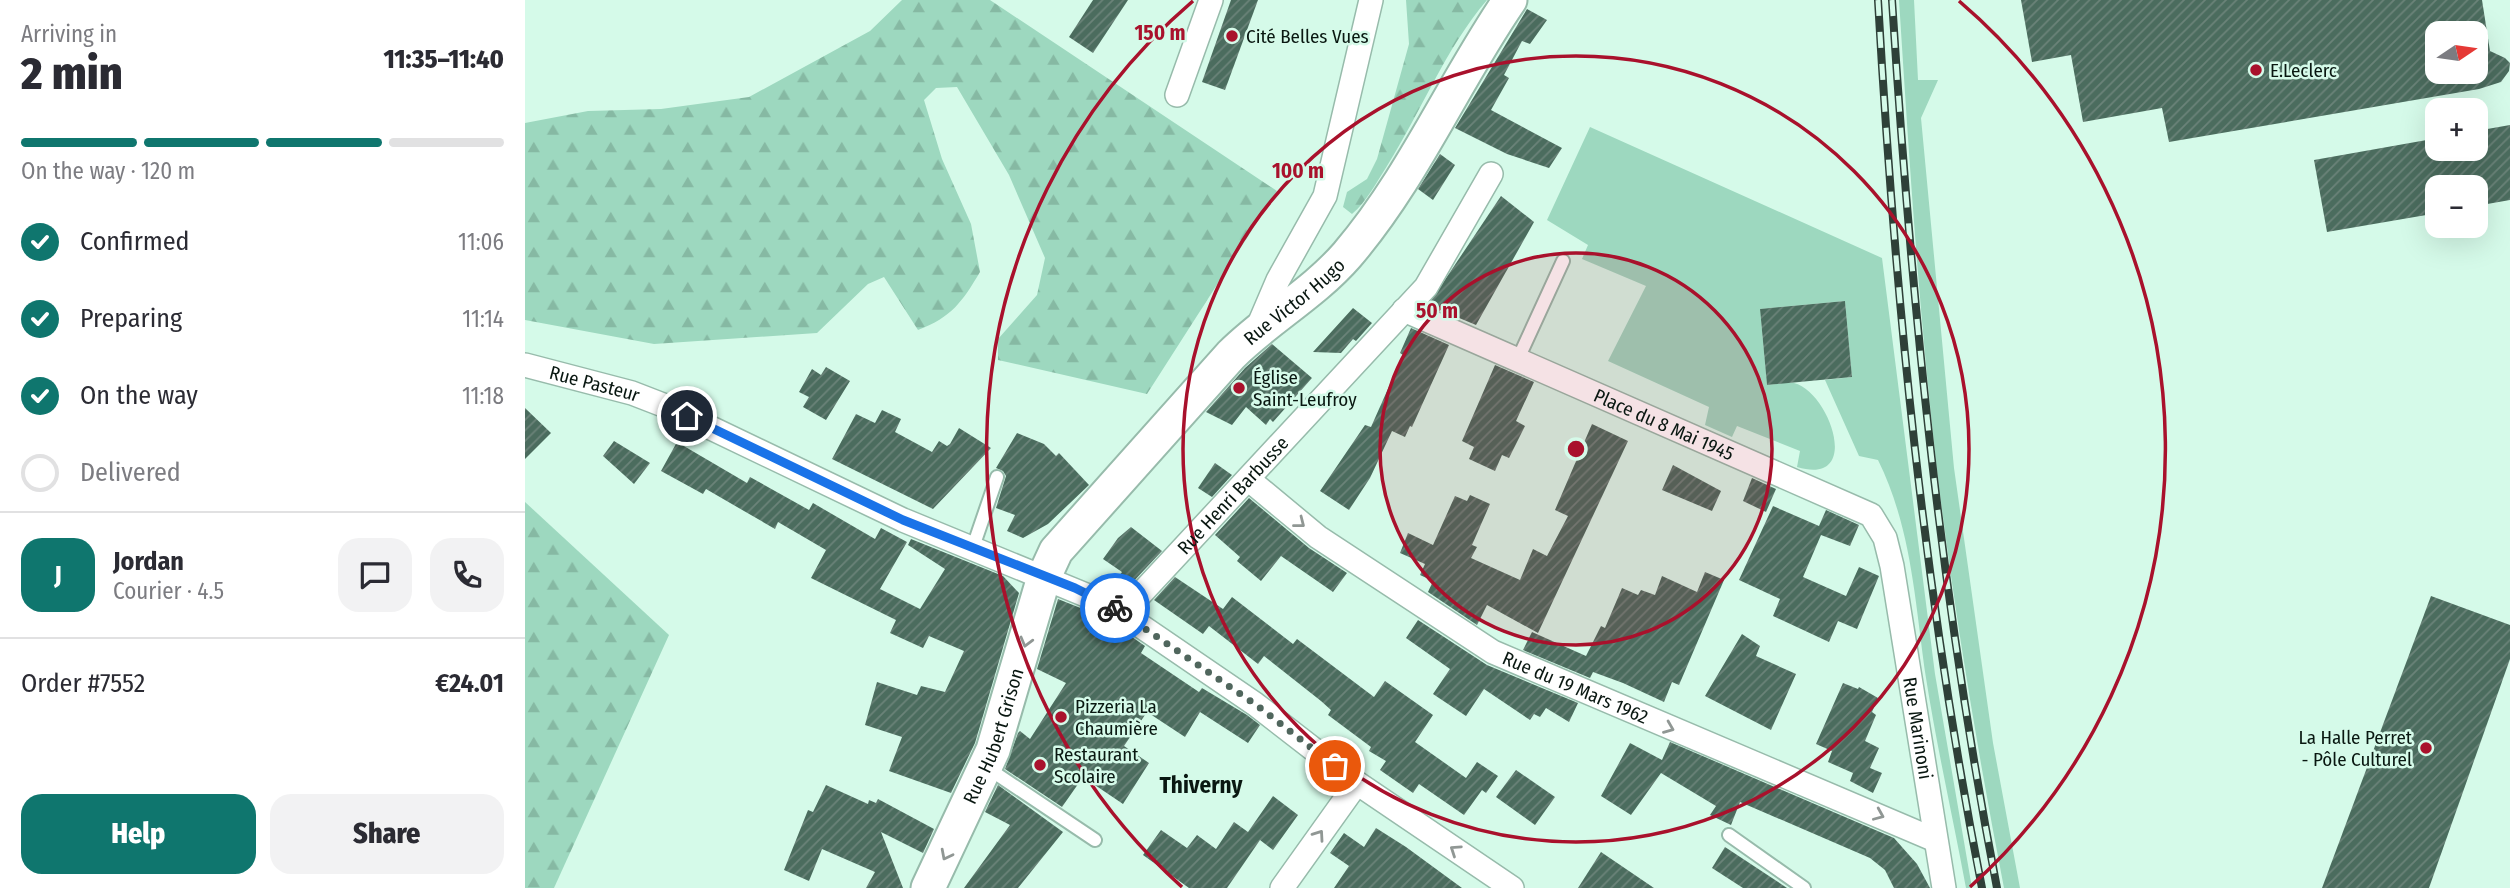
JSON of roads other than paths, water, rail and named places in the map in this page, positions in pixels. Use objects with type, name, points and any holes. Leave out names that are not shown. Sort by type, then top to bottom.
[{"type":"street","points":[[1177,95],[1211,0]]},
{"type":"street","points":[[1257,329],[1278,280],[1325,196],[1371,0]]},
{"type":"street","name":"Rue Victor Hugo","points":[[1044,577],[1063,541],[1257,329],[1315,287],[1361,238],[1436,126],[1510,0]]},
{"type":"street","name":"Rue Henri Barbusse","points":[[1123,613],[1435,276],[1491,174]]},
{"type":"street","name":"Place du 8 Mai 1945","points":[[1404,310],[1863,509],[1879,524],[1892,566]]},
{"type":"street","name":"Rue Pasteur","points":[[525,365],[656,402],[972,550],[1093,596],[1123,613],[1263,710],[1357,783],[1512,888]]},
{"type":"street","name":"Rue du 19 Mars 1962","points":[[1248,479],[1318,537],[1493,652],[1935,840]]},
{"type":"street","name":"Rue Marinoni","points":[[1892,566],[1944,888]]},
{"type":"street","name":"Rue Hubert Grison","points":[[928,888],[986,767],[1010,701],[1044,577]]},
{"type":"street","points":[[1282,888],[1357,783]]},
{"type":"lane","points":[[1518,359],[1563,261]]},
{"type":"lane","points":[[972,550],[997,477]]},
{"type":"lane","points":[[986,767],[1095,840]]},
{"type":"lane","points":[[1729,835],[1804,888]]},
{"type":"railway","points":[[1878,0],[1893,223],[1915,446],[1944,668],[1982,888]]},
{"type":"railway","points":[[1892,0],[1908,223],[1930,446],[1959,667],[1997,888]]},
{"type":"place","name":"Cité Belles Vues","points":[[1232,36]]},
{"type":"place","name":"E.Leclerc","points":[[2256,70]]},
{"type":"place","name":"Église Saint-Leufroy","points":[[1239,388]]},
{"type":"place","name":"Pizzeria La Chaumière","points":[[1061,717]]},
{"type":"place","name":"La Halle Perret - Pôle Culturel","points":[[2426,748]]},
{"type":"place","name":"Restaurant Scolaire","points":[[1040,765]]},
{"type":"district","name":"Thiverny","points":[[1201,785]]}]
